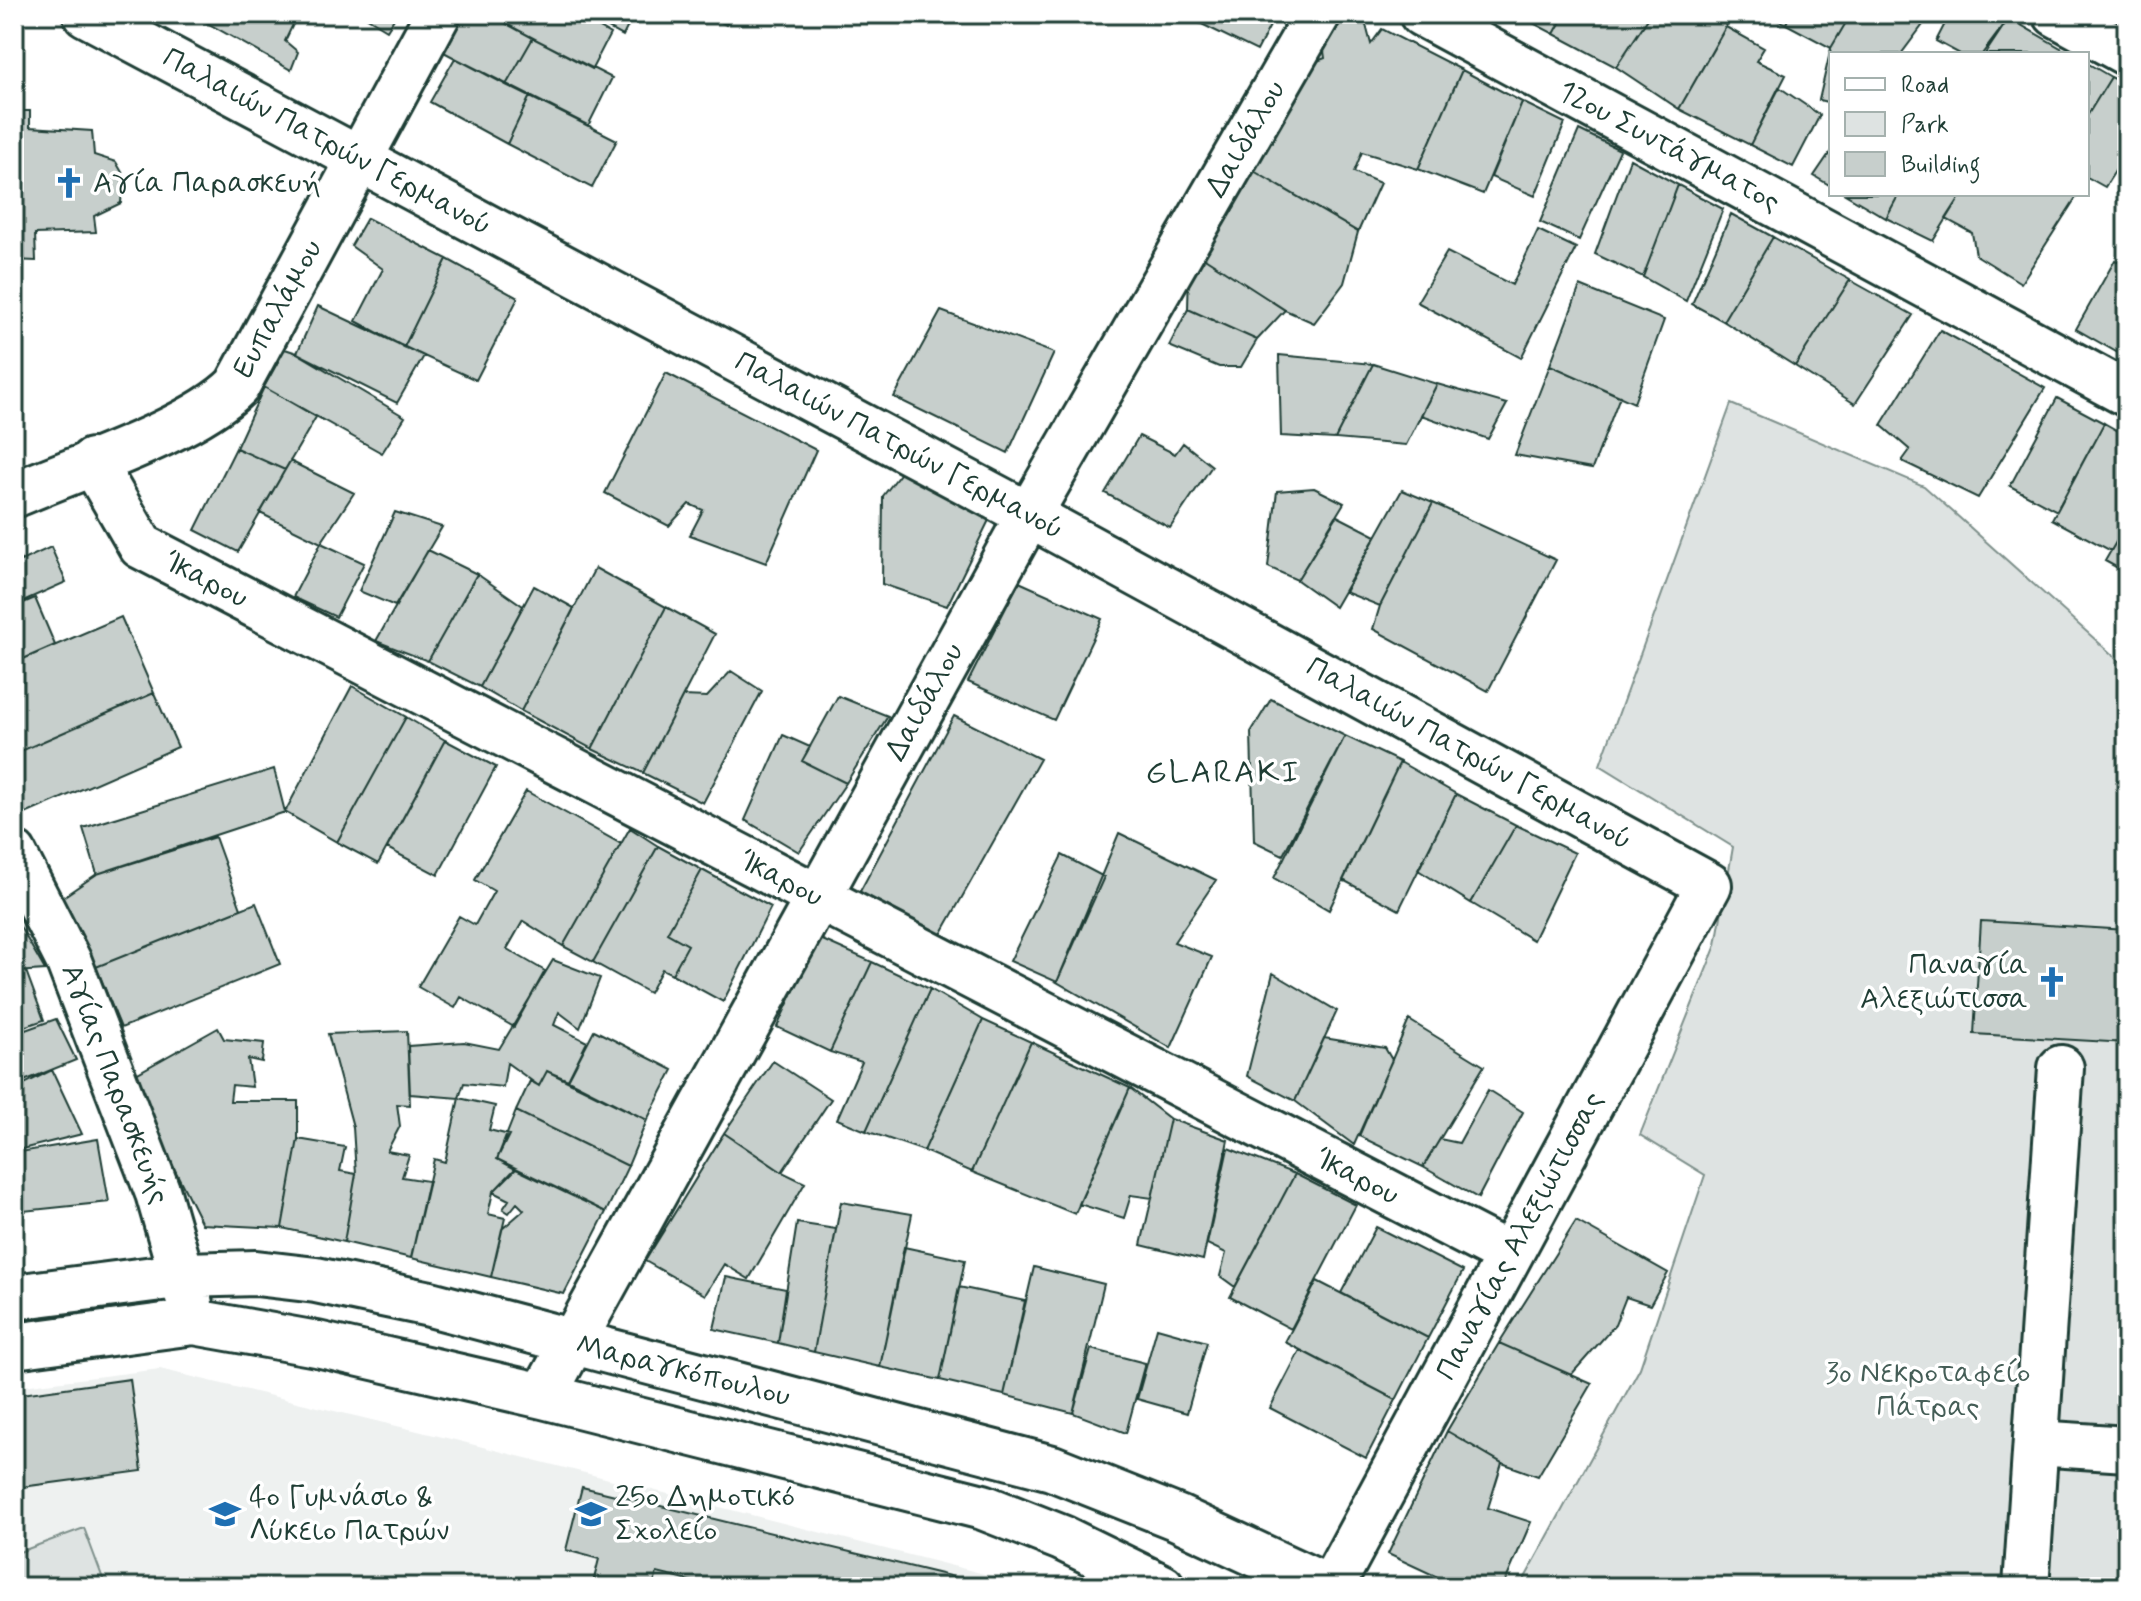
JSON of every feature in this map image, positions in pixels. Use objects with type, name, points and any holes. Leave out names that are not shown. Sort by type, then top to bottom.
[{"type":"street","name":"Παλαιών Πατρών Γερμανού","points":[[86,14],[1029,515],[1709,885]]},
{"type":"street","name":"Ευπαλάμου","points":[[14,495],[181,424],[224,399],[237,386],[438,14]]},
{"type":"street","name":"Δαιδάλου","points":[[543,1396],[1029,515],[1318,14]]},
{"type":"street","name":"12ου Συντάγματος","points":[[1422,14],[2127,394]]},
{"type":"street","points":[[2056,14],[2127,53]]},
{"type":"street","name":"Ίκαρου","points":[[92,461],[141,546],[1509,1255]]},
{"type":"street","name":"Αγίας Παρασκευής","points":[[14,854],[69,962],[158,1193],[185,1275],[194,1322]]},
{"type":"street","name":"Παναγίας Αλεξιώτισσας","points":[[1329,1587],[1709,885]]},
{"type":"street","points":[[2026,1587],[2061,1068]]},
{"type":"street","name":"Μαραγκόπουλου","points":[[14,1297],[185,1275],[256,1273],[316,1280],[430,1304],[1052,1468],[1178,1518],[1329,1587]]},
{"type":"street","name":"Μαραγκόπουλου","points":[[14,1346],[194,1322],[317,1344],[543,1396],[983,1507],[1062,1538],[1162,1587]]},
{"type":"street","points":[[2036,1443],[2127,1449]]},
{"type":"shaded area","name":"4ο Γυμνάσιο & Λύκειο Πατρών","points":[[160,1369],[1036,1587],[14,1587],[14,1387]]},
{"type":"green space","name":"3o Νεκροταφείο Πάτρας","points":[[1731,404],[1924,486],[2127,668],[2127,1587],[1520,1587],[1640,1368],[1705,1175],[1640,1135],[1716,945],[1733,847],[1600,765]]},
{"type":"green space","points":[[84,1528],[106,1587],[19,1587],[14,1574],[14,1554]]},
{"type":"building","points":[[204,14],[298,14],[285,41],[298,52],[291,70],[202,20]]},
{"type":"building","points":[[361,14],[397,14],[387,30]]},
{"type":"building","points":[[457,14],[488,14],[533,38],[506,85],[438,49]]},
{"type":"building","points":[[488,14],[576,14],[610,34],[592,69]]},
{"type":"building","points":[[582,14],[634,14],[623,36]]},
{"type":"building","points":[[706,14],[732,14],[726,25]]},
{"type":"building","points":[[1161,14],[1181,14],[1176,22]]},
{"type":"building","points":[[1181,14],[1276,14],[1257,51]]},
{"type":"building","points":[[1350,14],[1366,25],[1371,44],[1382,29],[1462,70],[1418,169],[1362,152],[1354,172],[1380,183],[1358,232],[1252,170],[1312,63],[1325,58],[1323,44],[1335,16]]},
{"type":"building","points":[[1516,14],[1565,14],[1554,34]]},
{"type":"building","points":[[1565,14],[1651,14],[1616,67],[1554,34]]},
{"type":"building","points":[[1651,14],[1733,14],[1679,109],[1616,67]]},
{"type":"building","points":[[1763,14],[1790,14],[1786,24]]},
{"type":"building","points":[[1790,14],[1851,14],[1831,48],[1786,24]]},
{"type":"building","points":[[1851,14],[1931,14],[1902,52],[1830,52]]},
{"type":"building","points":[[1950,14],[2003,14],[2009,18],[1984,52],[1956,52],[1936,41]]},
{"type":"building","points":[[2106,14],[2127,14],[2127,25]]},
{"type":"building","points":[[2009,18],[2068,52],[1986,52]]},
{"type":"building","points":[[1726,27],[1764,48],[1756,61],[1786,75],[1750,145],[1679,109]]},
{"type":"building","points":[[533,38],[612,78],[588,126],[506,85]]},
{"type":"building","points":[[1829,57],[1829,102],[1819,100]]},
{"type":"building","points":[[455,58],[530,96],[507,144],[430,102]]},
{"type":"building","points":[[2089,64],[2111,77],[2089,113]]},
{"type":"building","points":[[1462,70],[1522,102],[1483,194],[1418,169]]},
{"type":"building","points":[[2111,77],[2127,85],[2127,152],[2105,187],[2089,178],[2089,113]]},
{"type":"building","points":[[1779,87],[1820,115],[1793,167],[1750,145]]},
{"type":"building","points":[[530,96],[617,140],[592,188],[507,144]]},
{"type":"building","points":[[1522,102],[1565,123],[1535,196],[1491,177]]},
{"type":"building","name":"Αγία Παρασκευή","points":[[14,111],[30,111],[30,127],[92,131],[94,155],[116,162],[123,174],[121,203],[94,216],[96,232],[35,234],[36,261],[14,260]]},
{"type":"building","points":[[1579,130],[1620,150],[1579,240],[1540,222]]},
{"type":"building","points":[[1829,154],[1829,185],[1814,176]]},
{"type":"building","points":[[1630,159],[1678,185],[1643,277],[1595,254]]},
{"type":"building","points":[[1252,170],[1358,232],[1344,283],[1314,323],[1285,310],[1197,253]]},
{"type":"building","points":[[1678,185],[1723,209],[1686,301],[1643,277]]},
{"type":"building","points":[[1848,196],[1898,196],[1886,218]]},
{"type":"building","points":[[1898,196],[1961,196],[1933,241],[1886,218]]},
{"type":"building","points":[[1961,196],[2077,196],[2021,283],[1976,255],[1972,233],[1946,219]]},
{"type":"building","points":[[1731,214],[1773,237],[1723,321],[1692,304]]},
{"type":"building","points":[[367,218],[447,259],[404,347],[356,321],[383,269],[351,246]]},
{"type":"building","points":[[1538,230],[1576,248],[1521,358],[1417,302],[1447,252],[1512,285]]},
{"type":"building","points":[[1773,237],[1850,280],[1795,366],[1723,321]]},
{"type":"building","points":[[1197,253],[1285,310],[1257,340],[1188,309],[1189,269]]},
{"type":"building","points":[[447,259],[518,298],[476,380],[404,347]]},
{"type":"building","points":[[2115,260],[2127,265],[2127,358],[2076,329]]},
{"type":"building","points":[[1850,280],[1913,315],[1855,404],[1795,366]]},
{"type":"building","points":[[1580,286],[1664,320],[1634,403],[1550,365]]},
{"type":"building","points":[[318,306],[424,356],[397,403],[297,353]]},
{"type":"building","points":[[1188,309],[1257,340],[1241,367],[1219,367],[1169,346]]},
{"type":"building","points":[[941,311],[1054,353],[1008,453],[894,397]]},
{"type":"building","points":[[1940,330],[2045,388],[1978,498],[1902,461],[1910,450],[1881,425]]},
{"type":"building","points":[[285,349],[297,353],[405,417],[382,453],[264,387]]},
{"type":"building","points":[[1279,355],[1373,364],[1335,439],[1281,436]]},
{"type":"building","points":[[1373,364],[1437,384],[1406,445],[1335,439]]},
{"type":"building","points":[[1550,365],[1620,396],[1592,469],[1515,455]]},
{"type":"building","points":[[666,373],[816,450],[766,563],[690,535],[703,510],[689,504],[669,526],[605,493]]},
{"type":"building","points":[[1437,384],[1507,404],[1488,439],[1421,415]]},
{"type":"building","points":[[264,387],[316,417],[285,470],[236,448]]},
{"type":"building","points":[[2057,398],[2104,423],[2057,511],[2010,486]]},
{"type":"building","points":[[2104,423],[2127,436],[2127,523],[2111,551],[2052,519]]},
{"type":"building","points":[[1139,436],[1175,454],[1183,443],[1212,466],[1170,528],[1105,493]]},
{"type":"building","points":[[236,448],[285,470],[238,552],[195,530]]},
{"type":"building","points":[[290,461],[354,493],[321,543],[260,513]]},
{"type":"building","points":[[903,470],[992,514],[947,606],[882,584],[883,496]]},
{"type":"building","points":[[1314,488],[1344,503],[1297,580],[1268,567],[1277,491]]},
{"type":"building","points":[[1402,490],[1433,503],[1380,606],[1345,592]]},
{"type":"building","points":[[1433,503],[1556,560],[1488,691],[1373,629],[1380,606]]},
{"type":"building","points":[[395,512],[442,527],[395,606],[359,591]]},
{"type":"building","points":[[1337,516],[1376,536],[1335,607],[1297,580]]},
{"type":"building","points":[[2127,523],[2127,573],[2105,561]]},
{"type":"building","points":[[321,543],[364,563],[336,617],[293,597]]},
{"type":"building","points":[[14,546],[21,561],[51,547],[66,582],[14,605]]},
{"type":"building","points":[[428,550],[477,574],[428,661],[376,641]]},
{"type":"building","points":[[595,568],[666,607],[592,749],[521,711]]},
{"type":"building","points":[[477,574],[523,606],[480,687],[428,661]]},
{"type":"building","points":[[1019,582],[1102,619],[1054,720],[968,682]]},
{"type":"building","points":[[534,586],[574,608],[521,711],[480,687]]},
{"type":"building","points":[[35,598],[55,645],[14,663],[14,607]]},
{"type":"building","points":[[666,607],[715,634],[643,773],[592,749]]},
{"type":"building","points":[[121,617],[154,693],[14,754],[14,663]]},
{"type":"building","points":[[731,671],[762,691],[703,803],[643,773],[683,696],[707,697]]},
{"type":"building","points":[[352,686],[406,717],[337,842],[285,812]]},
{"type":"building","points":[[154,693],[178,747],[14,819],[14,754]]},
{"type":"building","points":[[838,696],[888,716],[846,783],[802,761]]},
{"type":"building","points":[[1271,699],[1345,736],[1283,855],[1254,841],[1251,732]]},
{"type":"building","points":[[954,716],[1040,759],[939,938],[857,897]]},
{"type":"building","points":[[406,717],[445,740],[378,864],[337,842]]},
{"type":"building","points":[[783,735],[810,747],[802,761],[846,783],[799,852],[745,820]]},
{"type":"building","points":[[1345,736],[1400,762],[1329,910],[1274,878]]},
{"type":"building","points":[[445,740],[496,767],[438,875],[387,848]]},
{"type":"building","points":[[1400,762],[1456,794],[1399,910],[1343,880]]},
{"type":"building","points":[[274,769],[285,812],[97,874],[83,828]]},
{"type":"building","points":[[526,791],[621,844],[563,946],[523,921],[507,949],[545,971],[514,1027],[461,997],[455,1008],[418,987],[459,916],[475,925],[494,891],[475,880]]},
{"type":"building","points":[[1456,794],[1516,825],[1471,903],[1418,870]]},
{"type":"building","points":[[1516,825],[1575,853],[1533,940],[1471,903]]},
{"type":"building","points":[[630,828],[658,846],[593,962],[563,946]]},
{"type":"building","points":[[1119,833],[1216,880],[1174,942],[1212,957],[1171,1048],[1057,982]]},
{"type":"building","points":[[215,837],[241,909],[96,967],[60,899],[97,874]]},
{"type":"building","points":[[658,846],[702,870],[667,933],[688,945],[672,974],[662,969],[649,993],[593,962]]},
{"type":"building","points":[[1062,855],[1104,877],[1057,982],[1010,961]]},
{"type":"building","points":[[702,870],[771,907],[723,1002],[672,974],[688,945],[667,933]]},
{"type":"building","points":[[256,903],[280,964],[121,1028],[96,967]]},
{"type":"building","points":[[14,916],[45,970],[14,972]]},
{"type":"building","name":"Παναγία Αλεξιώτισσα","points":[[1981,921],[2127,930],[2127,1043],[1974,1034]]},
{"type":"building","points":[[818,938],[872,962],[830,1052],[777,1027]]},
{"type":"building","points":[[553,960],[600,978],[580,1028],[559,1012],[554,1025],[587,1042],[568,1080],[547,1071],[539,1086],[507,1063],[503,1087],[464,1083],[459,1098],[410,1094],[408,1046],[464,1042],[499,1049]]},
{"type":"building","points":[[872,962],[930,989],[866,1131],[837,1119],[862,1062],[830,1052]]},
{"type":"building","points":[[26,971],[44,1020],[14,1030],[14,972]]},
{"type":"building","points":[[1273,973],[1337,1011],[1295,1101],[1247,1076]]},
{"type":"building","points":[[930,989],[983,1020],[924,1151],[866,1131]]},
{"type":"building","points":[[56,1019],[76,1060],[14,1085],[14,1034]]},
{"type":"building","points":[[983,1020],[1031,1042],[972,1172],[924,1151]]},
{"type":"building","points":[[1409,1020],[1484,1066],[1423,1167],[1359,1136]]},
{"type":"building","points":[[218,1028],[224,1039],[264,1043],[262,1062],[248,1059],[252,1087],[232,1085],[230,1101],[298,1101],[298,1139],[282,1228],[202,1224],[129,1078]]},
{"type":"building","points":[[594,1030],[673,1070],[647,1120],[568,1080]]},
{"type":"building","points":[[407,1031],[410,1105],[397,1104],[400,1126],[387,1151],[409,1155],[402,1177],[428,1181],[411,1258],[344,1242],[356,1174],[353,1127],[328,1034]]},
{"type":"building","points":[[1324,1038],[1385,1048],[1392,1060],[1354,1145],[1295,1101]]},
{"type":"building","points":[[1031,1042],[1130,1088],[1075,1214],[972,1172]]},
{"type":"building","points":[[773,1061],[831,1099],[782,1172],[724,1133]]},
{"type":"building","points":[[52,1070],[82,1134],[14,1151],[14,1089]]},
{"type":"building","points":[[547,1071],[647,1120],[628,1166],[516,1111],[530,1081],[539,1086]]},
{"type":"building","points":[[1130,1088],[1170,1119],[1152,1198],[1131,1195],[1124,1218],[1079,1204]]},
{"type":"building","points":[[1488,1090],[1523,1112],[1478,1198],[1423,1167],[1440,1139],[1459,1143]]},
{"type":"building","points":[[459,1098],[495,1106],[489,1130],[509,1135],[497,1159],[515,1169],[493,1192],[488,1214],[505,1218],[491,1277],[411,1258],[434,1159],[445,1162]]},
{"type":"building","points":[[516,1111],[628,1166],[606,1212],[497,1159]]},
{"type":"building","points":[[1170,1119],[1228,1140],[1203,1260],[1141,1245]]},
{"type":"building","points":[[724,1133],[782,1172],[805,1183],[749,1279],[724,1264],[705,1295],[645,1261]]},
{"type":"building","points":[[98,1139],[109,1202],[14,1212],[14,1153]]},
{"type":"building","points":[[298,1139],[345,1147],[340,1171],[356,1174],[344,1242],[282,1228]]},
{"type":"building","points":[[1228,1148],[1295,1174],[1235,1287],[1220,1276],[1226,1253],[1207,1244]]},
{"type":"building","points":[[516,1169],[606,1212],[564,1294],[491,1277],[502,1229],[524,1210],[517,1203],[509,1213],[503,1209],[509,1200],[493,1192]]},
{"type":"building","points":[[1295,1174],[1356,1205],[1291,1329],[1230,1297]]},
{"type":"building","points":[[841,1202],[912,1214],[880,1367],[814,1352]]},
{"type":"building","points":[[1576,1221],[1668,1273],[1650,1305],[1626,1297],[1615,1325],[1571,1375],[1499,1343]]},
{"type":"building","points":[[797,1223],[836,1229],[814,1352],[778,1343]]},
{"type":"building","points":[[1376,1227],[1463,1271],[1428,1338],[1341,1293]]},
{"type":"building","points":[[14,1236],[21,1258],[14,1259]]},
{"type":"building","points":[[904,1247],[965,1260],[940,1380],[880,1367]]},
{"type":"building","points":[[1034,1267],[1104,1284],[1073,1413],[1004,1395]]},
{"type":"building","points":[[726,1277],[786,1289],[778,1343],[714,1329]]},
{"type":"building","points":[[1317,1281],[1428,1338],[1396,1400],[1285,1342]]},
{"type":"building","points":[[959,1287],[1025,1301],[1004,1395],[940,1380]]},
{"type":"building","points":[[1157,1328],[1207,1342],[1187,1413],[1137,1399]]},
{"type":"building","points":[[1499,1343],[1592,1384],[1538,1476],[1502,1463],[1447,1431]]},
{"type":"building","points":[[1091,1349],[1145,1363],[1126,1433],[1073,1413]]},
{"type":"building","points":[[1300,1350],[1396,1400],[1366,1458],[1270,1408]]},
{"type":"building","points":[[130,1379],[142,1471],[14,1488],[14,1395]]},
{"type":"building","points":[[1447,1431],[1502,1463],[1488,1508],[1531,1522],[1503,1587],[1459,1587],[1388,1554]]},
{"type":"building","points":[[582,1487],[995,1587],[714,1587],[657,1573],[653,1587],[592,1587],[599,1559],[566,1550]]},
{"type":"place","name":"Αγία Παρασκευή","points":[[69,183]]},
{"type":"place","name":"Παναγία Αλεξιώτισσα","points":[[2052,982]]},
{"type":"place","name":"4ο Γυμνάσιο & Λύκειο Πατρών","points":[[225,1514]]},
{"type":"place","name":"25ο Δημοτικό Σχολείο","points":[[591,1514]]},
{"type":"district","name":"GLARAKI","points":[[1223,773]]}]
